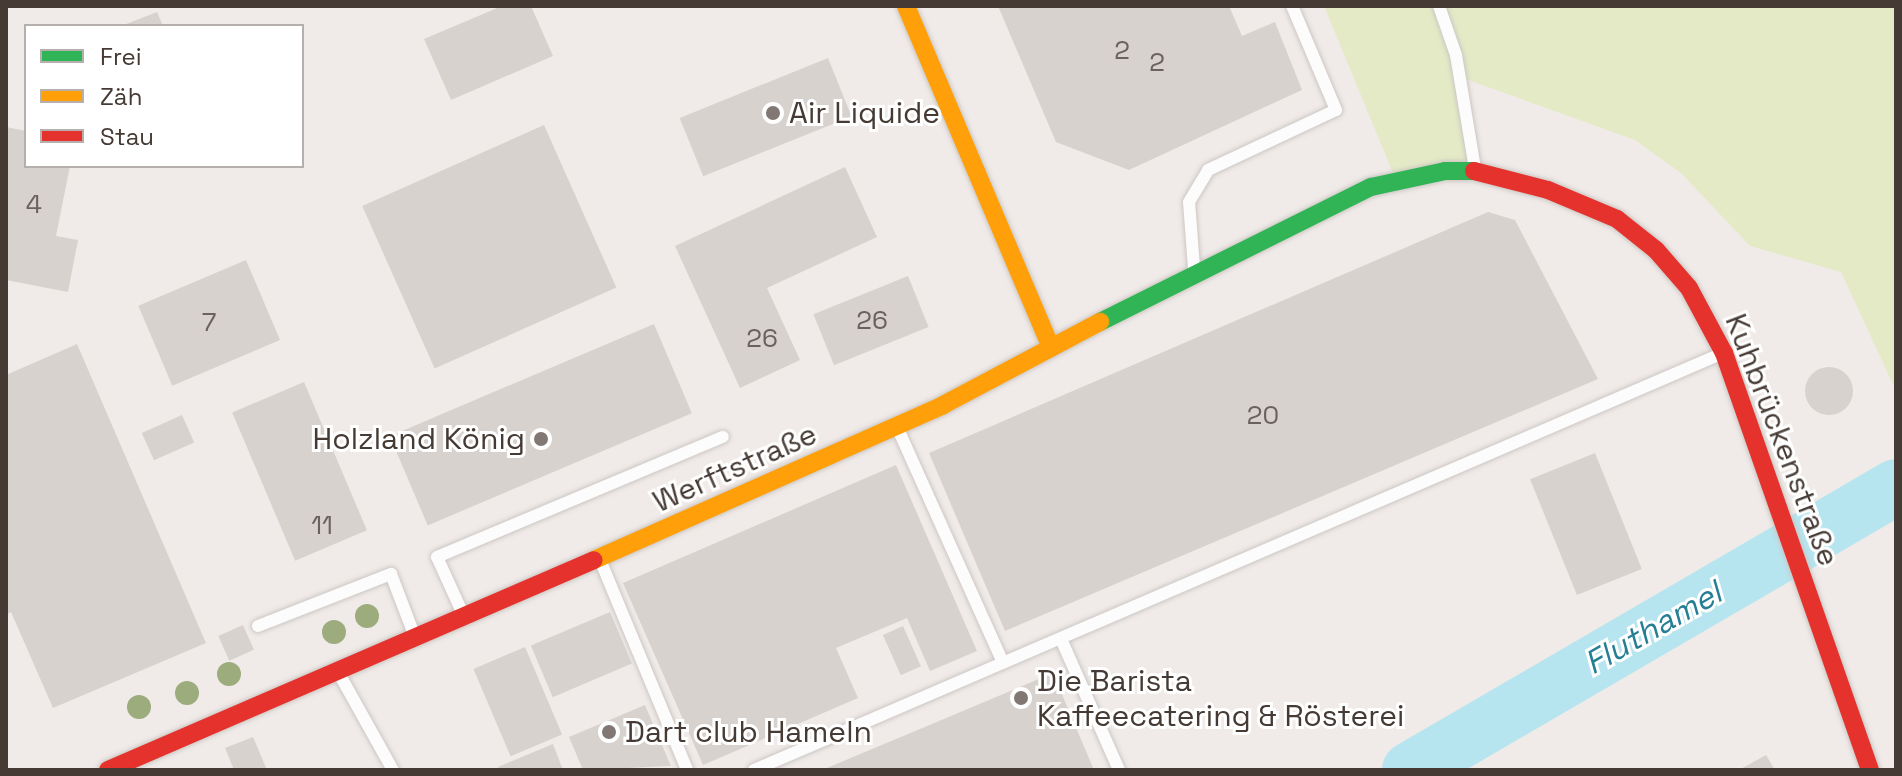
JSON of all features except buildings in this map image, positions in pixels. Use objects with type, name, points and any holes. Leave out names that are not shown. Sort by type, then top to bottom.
[{"type":"street","points":[[906,6],[1051,347]]},
{"type":"street","name":"Kuhbrückenstraße","points":[[1371,187],[1445,171],[1475,171],[1548,190],[1617,219],[1656,250],[1689,288],[1724,353],[1810,589],[1870,770]]},
{"type":"street","name":"Werftstraße","points":[[108,770],[335,668],[600,558],[897,426],[1194,272],[1371,187]]},
{"type":"lane","points":[[1194,272],[1189,202],[1208,170],[1336,110],[1292,6]]},
{"type":"lane","points":[[1439,6],[1456,55],[1475,171]]},
{"type":"lane","points":[[754,770],[1724,353]]},
{"type":"lane","points":[[897,426],[1003,663]]},
{"type":"lane","points":[[463,615],[437,557],[723,437]]},
{"type":"lane","points":[[600,558],[687,770]]},
{"type":"lane","points":[[258,626],[391,574],[414,635]]},
{"type":"lane","points":[[1061,639],[1119,770]]},
{"type":"lane","points":[[335,668],[393,770]]},
{"type":"green space","points":[[1324,6],[1437,6],[1454,55],[1472,169],[1395,178]]},
{"type":"green space","points":[[1439,6],[1896,6],[1896,391],[1841,272],[1750,246],[1681,173],[1635,140],[1460,77]]},
{"type":"waterway","name":"Fluthamel","points":[[1410,770],[1896,487]]},
{"type":"traffic: fast","points":[[1100,322],[1371,187],[1445,171],[1474,171]]},
{"type":"traffic: slow","points":[[906,6],[1051,347]]},
{"type":"traffic: slow","points":[[594,560],[943,405],[1100,322]]},
{"type":"traffic: jam","points":[[1474,171],[1548,190],[1617,219],[1656,250],[1689,288],[1724,353],[1870,770]]},
{"type":"traffic: jam","points":[[108,770],[594,560]]},
{"type":"place","name":"Air Liquide","points":[[773,113]]},
{"type":"place","name":"Holzland König","points":[[541,439]]},
{"type":"place","name":"Die Barista Kaffeecatering & Rösterei","points":[[1021,698]]},
{"type":"place","name":"Dart club Hameln","points":[[609,732]]}]
